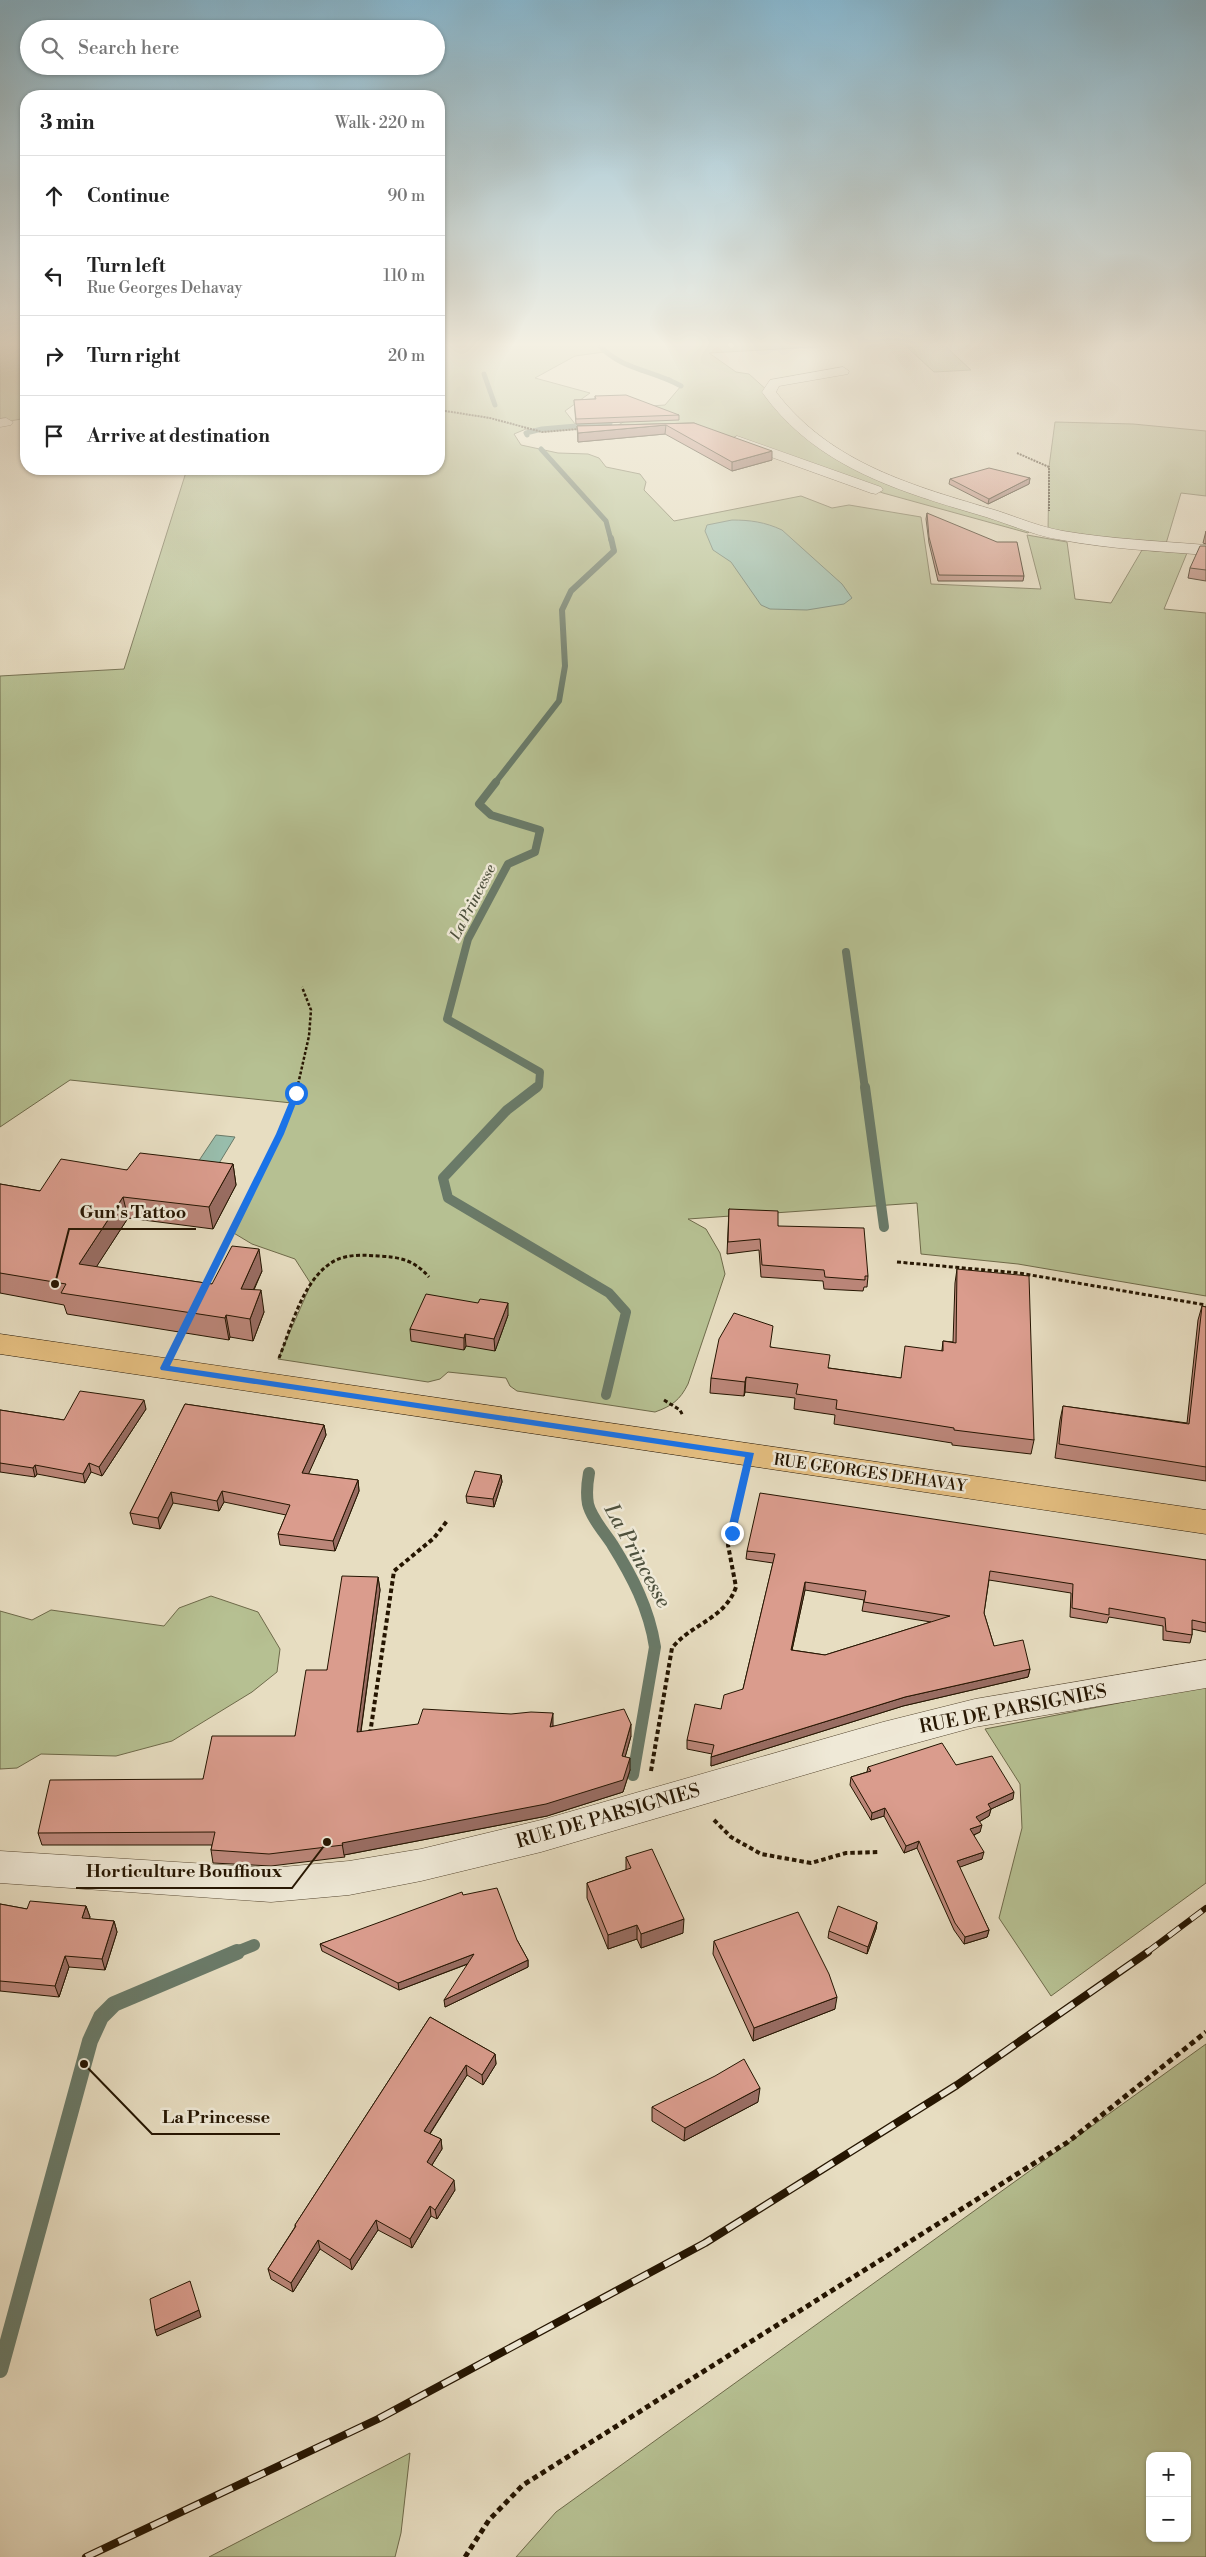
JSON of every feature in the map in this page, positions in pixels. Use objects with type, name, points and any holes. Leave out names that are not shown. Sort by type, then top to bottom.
[{"type":"main road","name":"RUE GEORGES DEHAVAY","points":[[0,1344],[1206,1522]]},
{"type":"street","points":[[803,464],[929,506],[1028,533],[1054,533],[1206,550]]},
{"type":"street","points":[[857,464],[869,472],[905,488],[1054,533]]},
{"type":"street","name":"RUE DE PARSIGNIES","points":[[0,1866],[271,1885],[349,1878],[421,1865],[504,1845],[975,1713],[1206,1674]]},
{"type":"path","points":[[1044,464],[1051,471],[1054,533]]},
{"type":"path","points":[[202,1293],[280,1134],[296,1093],[309,1036],[311,1010],[302,987]]},
{"type":"path","points":[[268,1384],[311,1284],[324,1268],[337,1260],[352,1256],[391,1256],[418,1263],[429,1277]]},
{"type":"path","points":[[897,1262],[1018,1273],[1206,1305]]},
{"type":"path","points":[[164,1368],[186,1328]]},
{"type":"path","points":[[645,1806],[672,1648],[679,1636],[722,1611],[730,1601],[738,1579],[728,1550],[750,1455]]},
{"type":"path","points":[[369,1745],[394,1571],[434,1538],[447,1521]]},
{"type":"path","points":[[687,1794],[731,1837],[761,1854],[810,1863],[846,1853],[880,1852]]},
{"type":"path","points":[[465,2557],[490,2520],[523,2485],[1068,2142],[1206,2032]]},
{"type":"shaded area","points":[[445,464],[604,464],[606,467],[640,474],[646,482],[644,490],[674,521],[801,496],[832,508],[849,505],[921,517],[931,584],[1041,589],[1027,535],[1067,542],[1075,599],[1111,603],[1142,550],[1187,553],[1164,609],[1206,613],[1206,1296],[1018,1264],[921,1254],[917,1203],[688,1219],[706,1229],[720,1253],[725,1274],[688,1384],[679,1398],[671,1405],[655,1412],[517,1391],[510,1386],[506,1378],[448,1372],[440,1379],[428,1382],[278,1359],[311,1284],[295,1259],[252,1244],[232,1232],[280,1134],[292,1103],[70,1080],[0,1127],[0,676],[124,669],[185,475],[445,475]]},
{"type":"shaded area","points":[[805,464],[858,464],[869,472],[1034,527],[1028,533],[883,493]]},
{"type":"shaded area","points":[[1049,464],[1206,464],[1206,496],[1181,493],[1165,547],[1048,531]]},
{"type":"shaded area","points":[[732,520],[757,522],[782,530],[842,584],[852,598],[844,604],[807,610],[770,609],[761,605],[731,562],[713,550],[705,531],[707,525]]},
{"type":"shaded area","points":[[216,1135],[235,1137],[218,1165],[198,1162]]},
{"type":"shaded area","points":[[211,1596],[258,1612],[280,1649],[277,1672],[252,1692],[172,1741],[116,1756],[41,1754],[17,1768],[0,1769],[0,1611],[32,1620],[51,1610],[164,1626],[179,1608]]},
{"type":"shaded area","points":[[1206,1686],[1206,1883],[1051,1996],[999,1918],[1022,1828],[1020,1784],[985,1729]]},
{"type":"shaded area","points":[[1206,2044],[1206,2557],[516,2557],[556,2512]]},
{"type":"shaded area","points":[[410,2453],[401,2533],[395,2557],[209,2557]]},
{"type":"building","points":[[989,468],[1030,478],[989,499],[950,479]]},
{"type":"building","points":[[927,513],[997,542],[1017,542],[1024,576],[939,575],[929,537]]},
{"type":"building","points":[[1200,546],[1206,546],[1206,570],[1190,568]]},
{"type":"building","points":[[140,1153],[233,1164],[209,1207],[123,1197],[79,1264],[212,1284],[232,1246],[259,1249],[241,1289],[261,1290],[250,1319],[226,1315],[225,1318],[61,1293],[66,1284],[0,1273],[0,1184],[40,1191],[61,1159],[127,1170]]},
{"type":"building","points":[[729,1209],[778,1211],[778,1226],[864,1228],[868,1276],[865,1276],[865,1280],[825,1277],[824,1270],[762,1265],[760,1239],[728,1242]]},
{"type":"building","points":[[957,1269],[1029,1276],[1034,1440],[954,1430],[954,1428],[836,1409],[837,1400],[796,1394],[798,1384],[746,1377],[745,1382],[711,1378],[719,1339],[734,1313],[773,1326],[770,1347],[830,1355],[828,1368],[901,1378],[905,1346],[943,1351],[943,1341],[956,1343]]},
{"type":"building","points":[[426,1294],[478,1303],[480,1299],[508,1303],[494,1339],[465,1334],[464,1338],[410,1329]]},
{"type":"building","points":[[1202,1306],[1206,1307],[1206,1467],[1059,1444],[1063,1406],[1189,1424]]},
{"type":"building","points":[[80,1391],[144,1400],[99,1467],[89,1463],[83,1474],[35,1465],[33,1468],[0,1463],[0,1410],[64,1420]]},
{"type":"building","points":[[185,1404],[324,1425],[302,1473],[358,1480],[333,1541],[278,1534],[290,1505],[222,1491],[217,1501],[171,1492],[158,1518],[130,1513]]},
{"type":"building","points":[[475,1471],[501,1475],[493,1499],[466,1496]]},
{"type":"building","points":[[760,1493],[1206,1560],[1206,1623],[1192,1620],[1192,1635],[1166,1631],[1165,1618],[1109,1608],[1109,1615],[1072,1608],[1073,1584],[990,1571],[984,1613],[994,1646],[1023,1640],[1030,1669],[905,1697],[711,1757],[714,1745],[687,1740],[695,1704],[721,1709],[724,1695],[743,1689],[775,1554],[747,1551]],"holes":[[[805,1582],[866,1591],[864,1602],[950,1616],[825,1655],[791,1650]]]},
{"type":"building","points":[[342,1576],[378,1577],[357,1732],[418,1724],[423,1709],[511,1714],[531,1712],[553,1713],[550,1727],[624,1709],[631,1724],[622,1756],[630,1758],[623,1780],[546,1804],[342,1843],[343,1845],[269,1854],[211,1850],[215,1832],[38,1833],[50,1780],[203,1779],[212,1736],[295,1736],[306,1670],[327,1670]]},
{"type":"building","points":[[942,1743],[956,1765],[992,1756],[1014,1792],[988,1804],[991,1809],[976,1817],[982,1825],[970,1829],[984,1852],[957,1861],[989,1930],[965,1937],[955,1923],[919,1841],[906,1846],[885,1808],[872,1813],[851,1777],[871,1771],[868,1767]]},
{"type":"building","points":[[652,1849],[684,1919],[641,1934],[637,1925],[608,1935],[587,1883],[631,1868],[626,1857]]},
{"type":"building","points":[[497,1888],[517,1940],[528,1960],[444,2000],[474,1954],[398,1983],[320,1944],[462,1892],[463,1895]]},
{"type":"building","points":[[30,1901],[86,1906],[82,1918],[114,1921],[102,1959],[65,1956],[55,1986],[0,1981],[0,1904],[27,1909]]},
{"type":"building","points":[[838,1906],[877,1922],[868,1947],[829,1931]]},
{"type":"building","points":[[798,1912],[829,1974],[837,1997],[754,2028],[714,1941]]},
{"type":"building","points":[[430,2017],[495,2054],[482,2075],[466,2065],[424,2131],[441,2139],[427,2162],[454,2180],[435,2210],[430,2206],[410,2239],[376,2220],[350,2260],[318,2240],[291,2283],[268,2269]]},
{"type":"building","points":[[744,2059],[760,2088],[685,2128],[652,2107],[715,2076]]},
{"type":"building","points":[[190,2281],[199,2310],[155,2330],[150,2299]]},
{"type":"waterway","name":"La Princesse","points":[[555,464],[606,521],[611,540]]},
{"type":"waterway","name":"La Princesse","points":[[495,783],[559,701],[565,666],[562,610],[571,591],[614,551],[611,538]]},
{"type":"waterway","name":"La Princesse","points":[[496,782],[479,804],[491,815],[540,830],[535,852],[508,864],[468,939],[447,1019],[540,1072],[539,1086],[536,1089]]},
{"type":"waterway","points":[[846,952],[865,1089]]},
{"type":"waterway","name":"La Princesse","points":[[537,1087],[507,1110],[443,1178],[448,1198],[609,1293],[626,1312],[606,1395]]},
{"type":"waterway","points":[[865,1087],[884,1227]]},
{"type":"waterway","name":"La Princesse","points":[[589,1473],[587,1485],[588,1504],[595,1519],[633,1580],[649,1619],[655,1647],[633,1775]]},
{"type":"waterway","name":"La Princesse","points":[[234,1953],[254,1945]]},
{"type":"waterway","name":"La Princesse","points":[[0,2370],[90,2041],[101,2017],[114,2004],[237,1952]]},
{"type":"railway","points":[[1146,1953],[1206,1908]]},
{"type":"railway","points":[[86,2557],[378,2419],[705,2243],[957,2085],[1148,1952]]},
{"type":"place","name":"Gun's Tattoo","points":[[55,1284]]},
{"type":"place","name":"Horticulture Bouffioux","points":[[327,1842]]},
{"type":"place","name":"La Princesse","points":[[84,2064]]},
{"type":"route","points":[[296,1093],[280,1134],[186,1328],[164,1368],[750,1455],[732,1533]]}]
